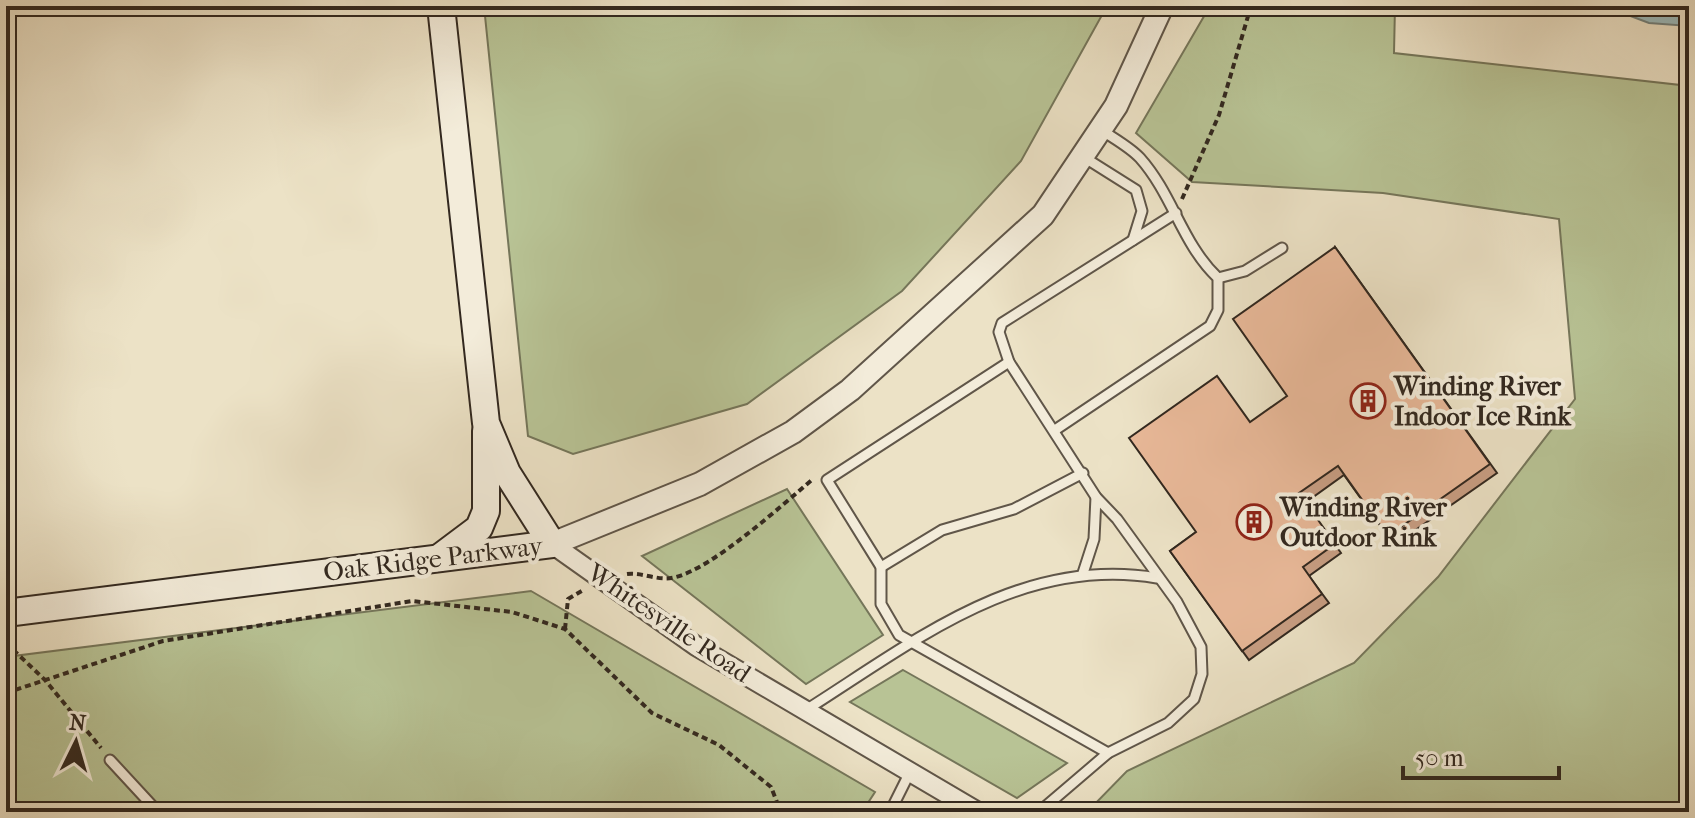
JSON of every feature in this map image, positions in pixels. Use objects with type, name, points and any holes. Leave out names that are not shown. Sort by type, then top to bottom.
[{"type":"main road","name":"Whitesville Road","points":[[441,6],[486,423],[507,473],[552,544]]},
{"type":"main road","points":[[439,558],[479,528],[486,511],[486,423]]},
{"type":"main road","name":"Oak Ridge Parkway","points":[[6,613],[552,544]]},
{"type":"street","name":"Oak Ridge Parkway","points":[[552,544],[700,484],[793,432],[850,390],[1043,215],[1116,106],[1162,6]]},
{"type":"street","name":"Whitesville Road","points":[[552,544],[696,646],[978,812]]},
{"type":"lane","points":[[1055,430],[1210,326],[1218,310],[1218,278],[1202,263],[1176,213],[1140,158],[1100,129]]},
{"type":"lane","points":[[1082,156],[1136,190],[1142,211],[1133,240]]},
{"type":"lane","points":[[1039,812],[1108,753],[1168,723],[1194,699],[1202,674],[1201,647],[1177,602],[1117,519],[1096,497],[1009,362],[1000,344],[1002,323],[1176,213]]},
{"type":"lane","points":[[1218,278],[1245,271],[1282,248]]},
{"type":"lane","points":[[1009,362],[827,480],[881,567],[881,604],[899,635],[915,641],[1108,753]]},
{"type":"lane","points":[[881,567],[942,530],[1014,509],[1083,473]]},
{"type":"lane","points":[[1083,573],[1094,539],[1096,497]]},
{"type":"lane","points":[[806,710],[915,641],[1014,590],[1083,573],[1120,572],[1157,578]]},
{"type":"lane","points":[[110,760],[158,812]]},
{"type":"lane","points":[[890,812],[910,772]]},
{"type":"path","points":[[1176,213],[1219,115],[1251,6]]},
{"type":"path","points":[[565,629],[568,599],[604,578],[631,573],[659,579],[677,577],[747,535],[819,474]]},
{"type":"path","points":[[6,693],[163,641],[412,601],[512,612],[565,629],[652,713],[719,745],[771,787],[781,812]]},
{"type":"path","points":[[6,643],[45,680],[110,760]]},
{"type":"green space","points":[[484,6],[1107,6],[1021,161],[902,291],[747,404],[573,454],[528,436]]},
{"type":"green space","points":[[1210,6],[1395,6],[1394,53],[1689,86],[1689,812],[1087,812],[1127,771],[1354,663],[1438,577],[1575,399],[1559,219],[1383,193],[1192,182],[1136,133]]},
{"type":"green space","points":[[787,489],[883,635],[806,684],[642,556]]},
{"type":"green space","points":[[531,591],[875,792],[862,812],[6,812],[6,657]]},
{"type":"green space","points":[[903,670],[1067,763],[1017,798],[850,702]]},
{"type":"water","points":[[1604,6],[1689,6],[1689,26],[1649,23]]},
{"type":"building","points":[[1335,247],[1490,464],[1388,536],[1338,466],[1299,493],[1335,544],[1303,567],[1322,594],[1242,651],[1170,551],[1196,532],[1129,438],[1217,376],[1250,422],[1287,396],[1233,319]]},
{"type":"place","name":"Winding River Indoor Ice Rink","points":[[1368,401]]},
{"type":"place","name":"Winding River Outdoor Rink","points":[[1254,522]]}]
